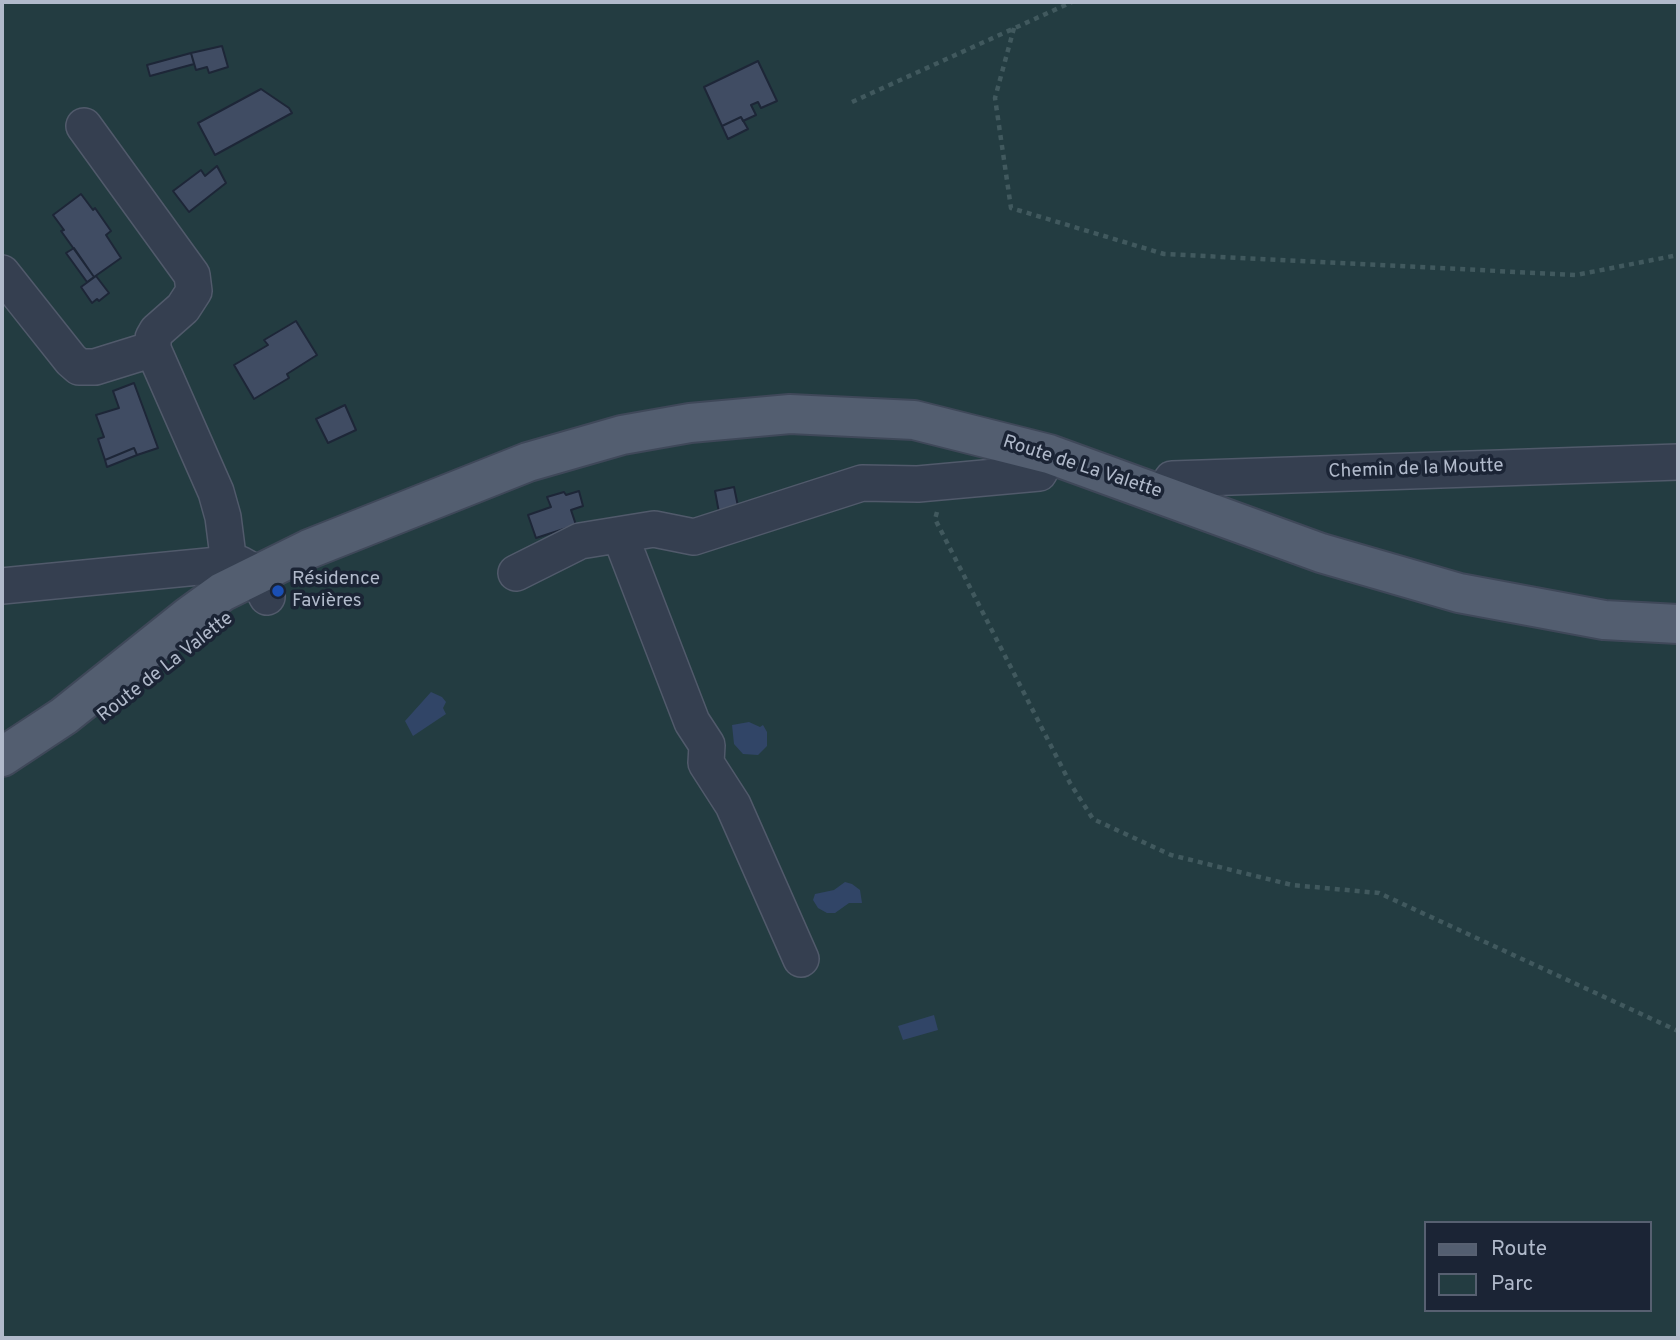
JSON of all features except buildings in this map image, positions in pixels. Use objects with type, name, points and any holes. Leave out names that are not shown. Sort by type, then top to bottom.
[{"type":"main road","name":"Route de La Valette","points":[[2,758],[64,716],[222,592],[309,549],[528,462],[622,435],[690,423],[790,414],[914,420],[1049,454],[1321,553],[1459,593],[1604,620],[1678,624]]},
{"type":"main road","name":"Route de La Valette","points":[[2,776],[64,746],[128,700],[234,614],[250,578]]},
{"type":"street","points":[[2,586],[250,578],[223,517],[216,492],[153,349],[153,338],[157,331],[183,308],[194,291],[192,275],[84,126]]},
{"type":"street","points":[[2,273],[79,367],[95,367],[153,349]]},
{"type":"street","points":[[516,573],[580,541],[654,529],[694,537],[862,483],[918,484],[1039,473],[1049,454]]},
{"type":"street","name":"Chemin de la Moutte","points":[[1163,494],[1172,479],[1678,462]]},
{"type":"street","points":[[620,535],[692,722],[707,745],[706,763],[733,805],[801,959]]},
{"type":"path","points":[[852,102],[1072,2]]},
{"type":"path","points":[[1014,28],[995,98],[1010,208],[1164,254],[1576,275],[1678,255]]},
{"type":"path","points":[[947,481],[935,519],[1070,783],[1093,819],[1171,855],[1292,885],[1379,893],[1678,1031]]},
{"type":"green space","points":[[2,2],[1678,2],[1678,1338],[2,1338]]},
{"type":"water","points":[[431,692],[446,702],[443,708],[446,714],[413,736],[405,721]]},
{"type":"water","points":[[749,722],[760,727],[763,725],[767,732],[767,746],[758,755],[743,754],[734,744],[732,725]]},
{"type":"water","points":[[845,882],[860,890],[862,903],[849,903],[835,913],[827,913],[818,908],[813,900],[815,894],[834,890]]},
{"type":"water","points":[[934,1015],[938,1030],[903,1040],[898,1026]]},
{"type":"place","name":"Résidence Favières","points":[[278,591]]}]
